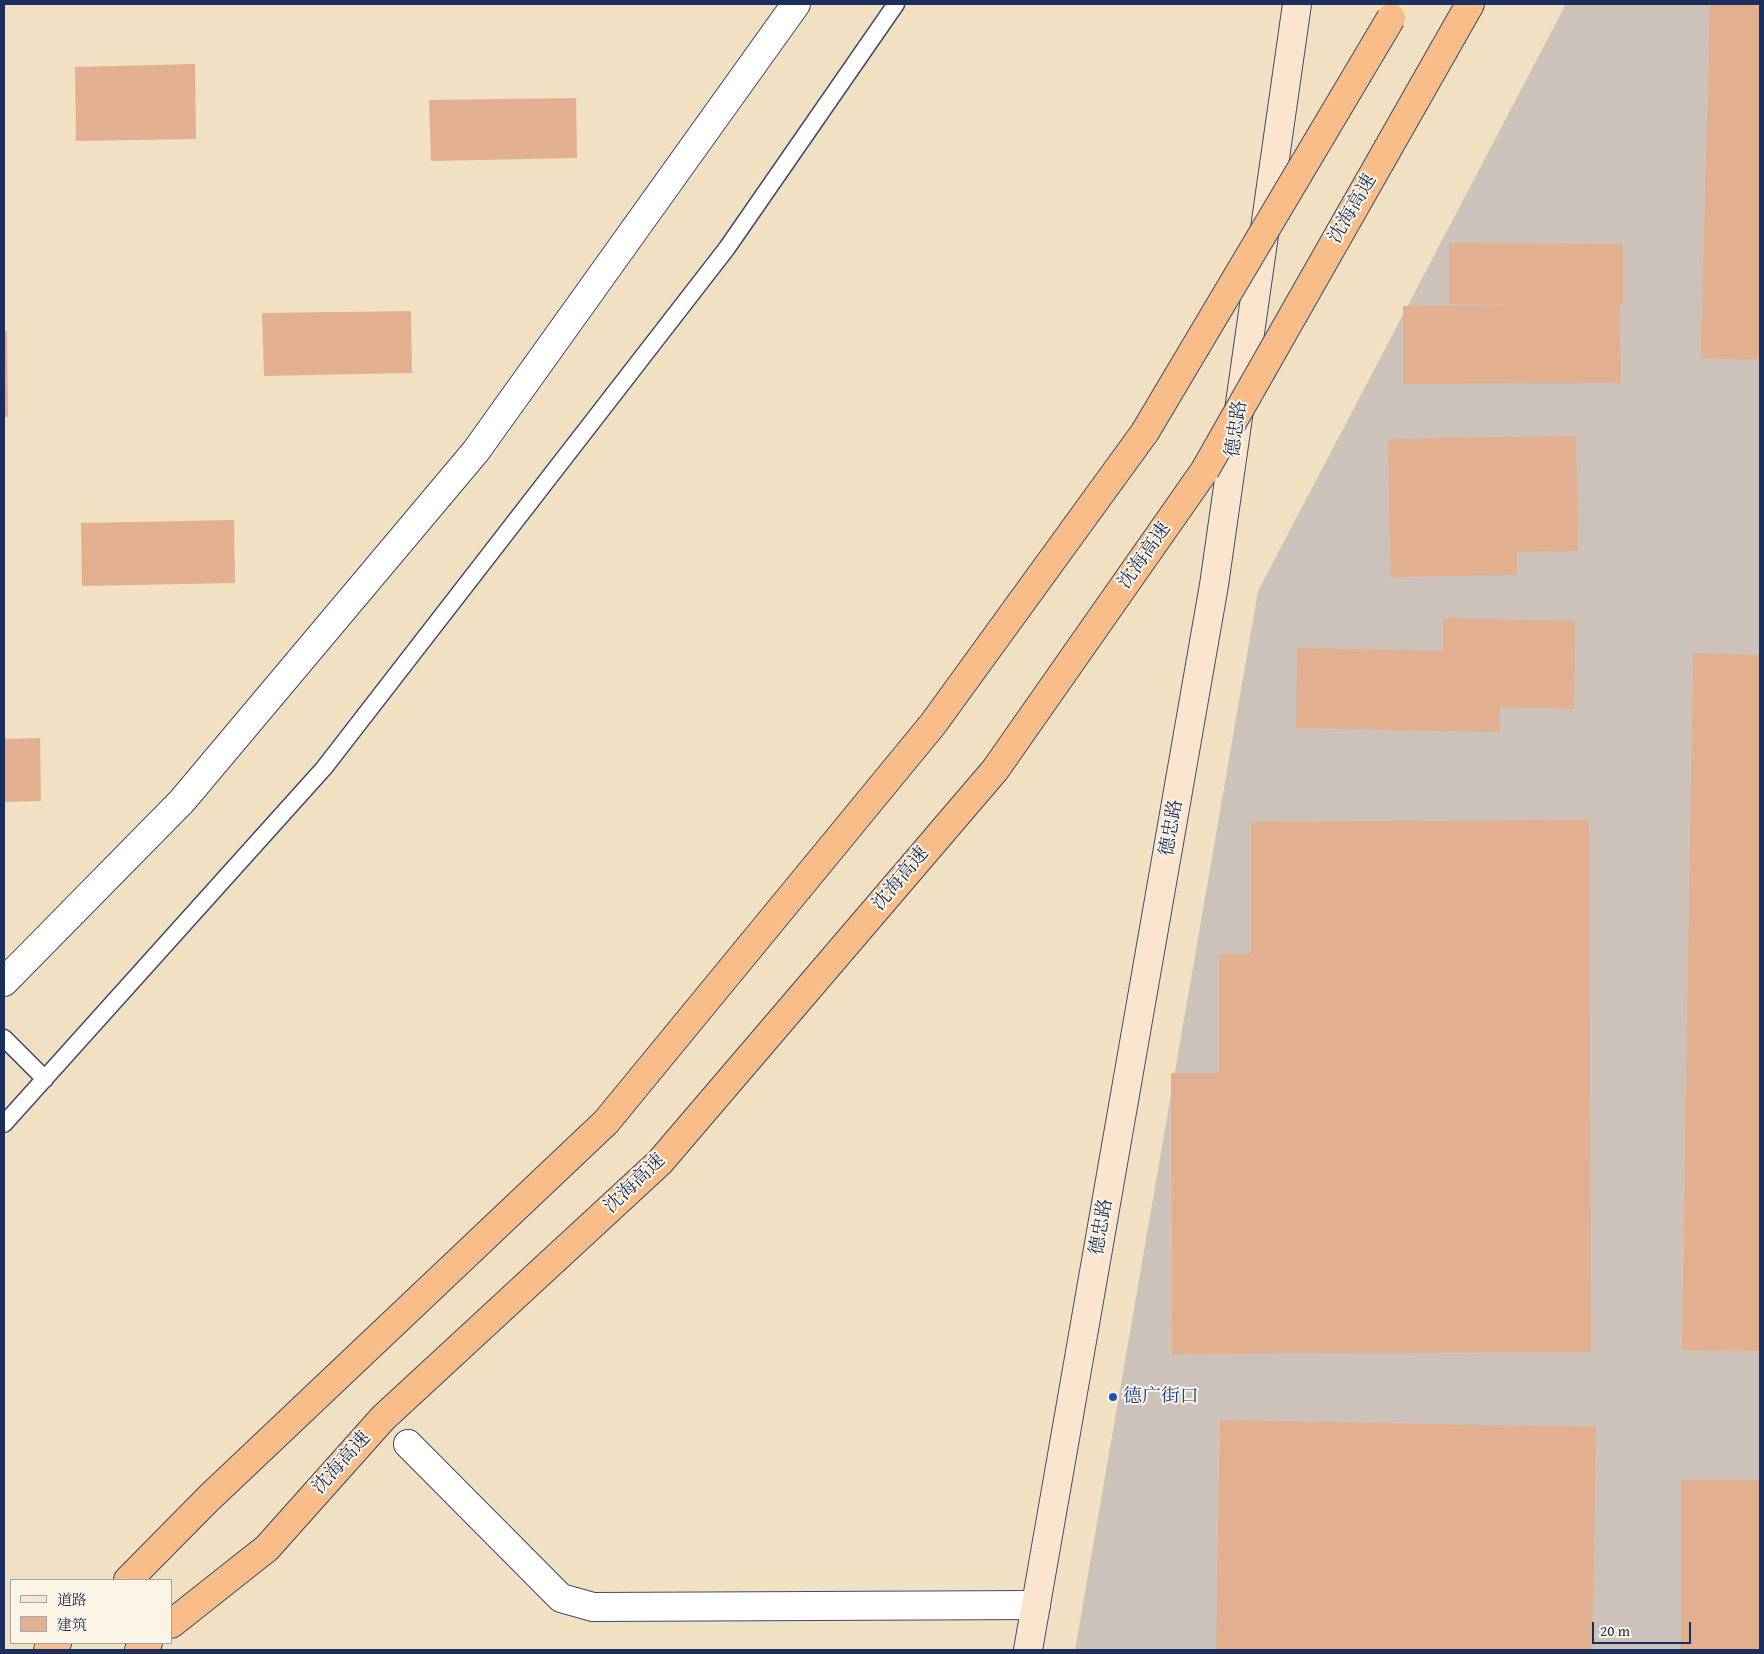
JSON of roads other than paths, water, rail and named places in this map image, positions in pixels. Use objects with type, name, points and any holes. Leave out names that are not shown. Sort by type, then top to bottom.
[{"type":"highway","name":"沈海高速","points":[[172,1623],[267,1548],[383,1418],[660,1162],[994,770],[1205,470],[1470,4]]},
{"type":"highway","points":[[129,1579],[209,1498],[606,1122],[933,724],[1145,432],[1396,11]]},
{"type":"street","points":[[4,982],[182,801],[476,451],[796,4]]},
{"type":"street","name":"德忠路","points":[[1028,1650],[1214,585],[1297,4]]},
{"type":"street","points":[[408,1444],[561,1598],[593,1606],[1036,1605]]},
{"type":"lane","points":[[4,1124],[324,768],[727,248],[896,4]]},
{"type":"lane","points":[[4,1038],[45,1079]]},
{"type":"place","name":"德广街口","points":[[1113,1397]]}]
